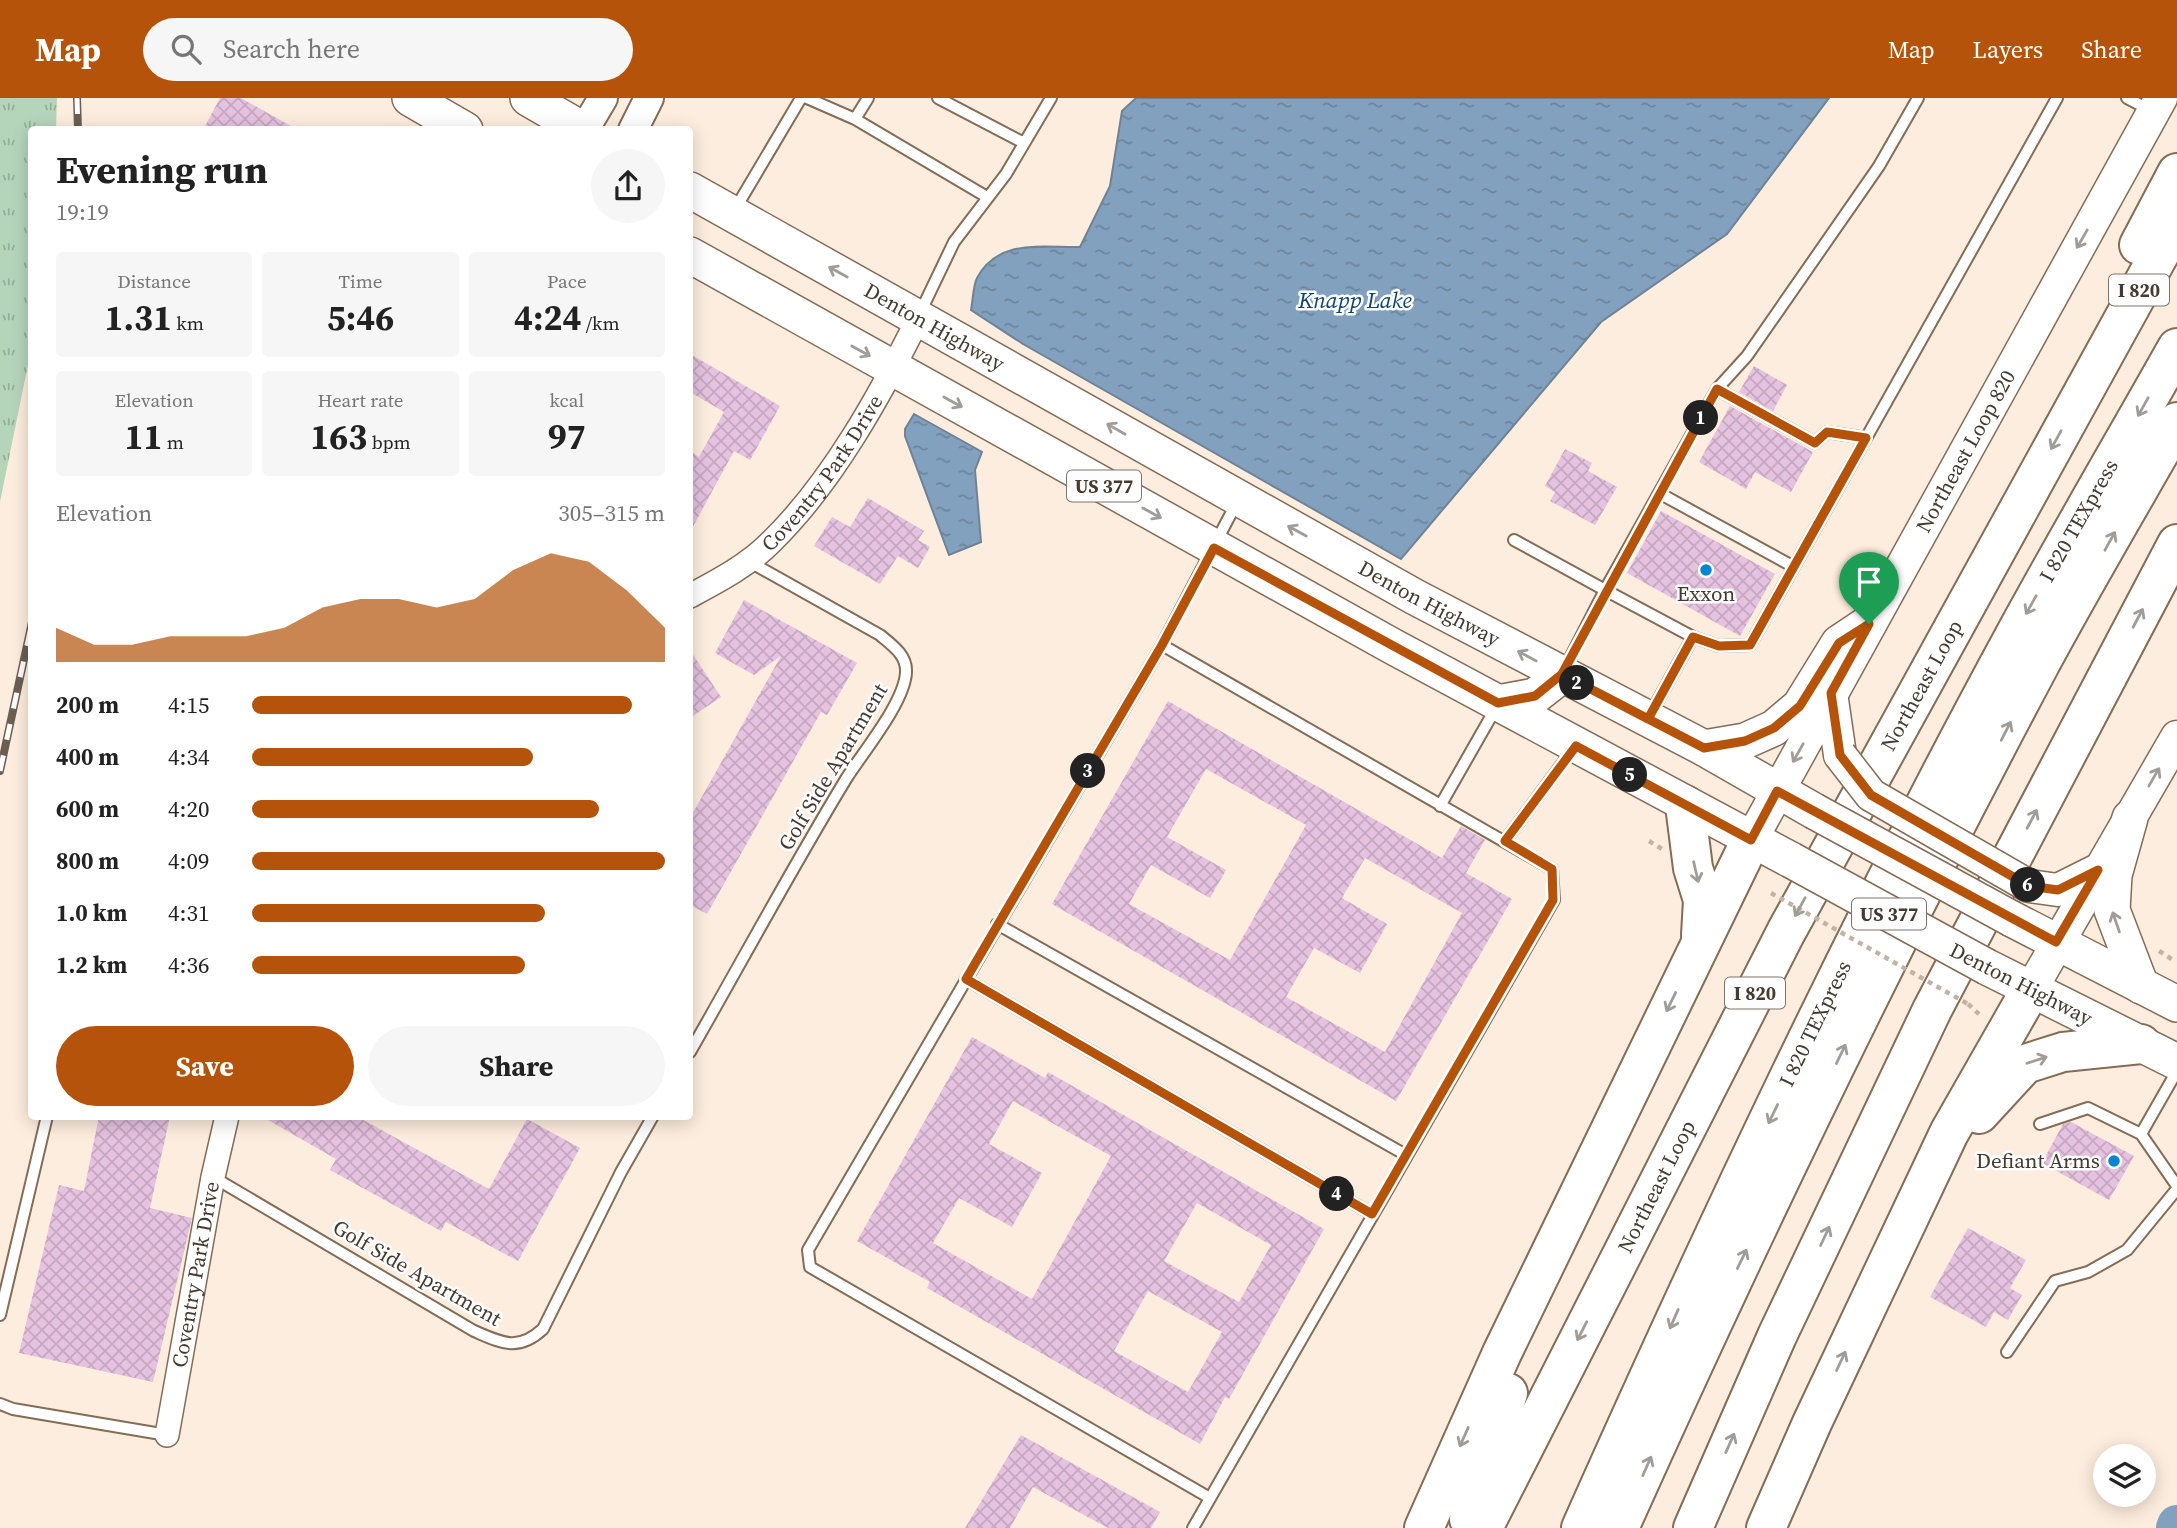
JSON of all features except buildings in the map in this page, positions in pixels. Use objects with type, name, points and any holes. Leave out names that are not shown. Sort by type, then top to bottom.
[{"type":"highway","points":[[2100,358],[2107,307],[2177,173]]},
{"type":"highway","name":"Northeast Loop","points":[[1483,1528],[1786,932],[2177,222]]},
{"type":"highway","name":"I 820 TEXpress","points":[[1581,1528],[1680,1307],[1848,959],[2016,632],[2177,348]]},
{"type":"highway","name":"I 820 TEXpress","points":[[1619,1528],[1716,1313],[1873,987],[2040,664],[2177,422]]},
{"type":"highway","points":[[1693,1528],[1777,1336],[1932,1010],[2177,544]]},
{"type":"highway","points":[[1685,805],[1693,868],[1703,900],[1700,940]]},
{"type":"highway","points":[[1424,1528],[1510,1357],[1557,1272],[1569,1220],[1700,940],[1751,840]]},
{"type":"highway","points":[[1766,1528],[1812,1423],[1949,1133],[2030,991]]},
{"type":"highway","points":[[1949,1133],[1969,1126],[2025,1064],[2063,1052],[2141,1044]]},
{"type":"highway","points":[[1466,1528],[1510,1357]]},
{"type":"main road","points":[[410,98],[459,126]]},
{"type":"main road","points":[[528,98],[576,126]]},
{"type":"main road","name":"Northeast Loop 820","points":[[1751,840],[2148,103]]},
{"type":"main road","name":"Denton Highway","points":[[693,192],[1239,499],[1704,748],[1777,791],[2012,919],[2177,1004]]},
{"type":"main road","name":"Denton Highway","points":[[693,257],[1214,548],[1576,746],[2030,991],[2177,1062]]},
{"type":"main road","points":[[1704,748],[1745,741],[1774,728],[1800,706],[1839,643],[1869,624]]},
{"type":"main road","points":[[1498,703],[1535,696],[1562,674]]},
{"type":"main road","points":[[1831,693],[1840,755],[1871,795],[2029,886],[2058,890],[2098,870]]},
{"type":"main road","points":[[2030,991],[2177,737]]},
{"type":"main road","points":[[2130,818],[2114,874],[2112,910],[2140,986]]},
{"type":"street","points":[[586,126],[603,98]]},
{"type":"street","points":[[635,126],[649,98]]},
{"type":"street","name":"Coventry Park Drive","points":[[693,594],[768,545],[816,489],[894,369],[919,317]]},
{"type":"street","name":"Coventry Park Drive","points":[[167,1435],[214,1177],[227,1120]]},
{"type":"lane","points":[[732,214],[801,98]]},
{"type":"lane","points":[[807,98],[855,119],[987,197]]},
{"type":"lane","points":[[855,119],[868,98]]},
{"type":"lane","points":[[938,98],[1024,143]]},
{"type":"lane","points":[[919,317],[954,242],[1006,174],[1051,98]]},
{"type":"lane","points":[[1562,674],[1605,590],[1717,389],[1747,356],[1878,166],[1918,98]]},
{"type":"lane","points":[[1514,540],[1693,637],[1719,646],[1750,645],[2057,98]]},
{"type":"lane","points":[[1717,389],[1815,443],[1827,432],[1866,438]]},
{"type":"lane","points":[[1659,493],[1794,568]]},
{"type":"lane","points":[[1210,1498],[810,1267],[808,1250],[1162,645],[1239,499]]},
{"type":"lane","name":"Golf Side Apartment","points":[[693,1047],[846,780],[900,694],[906,675],[906,664],[898,649],[880,635],[747,561]]},
{"type":"lane","points":[[1648,719],[1693,637]]},
{"type":"lane","points":[[1162,645],[1552,869],[1553,900],[1194,1528]]},
{"type":"lane","points":[[1440,806],[1498,703]]},
{"type":"lane","points":[[1505,841],[1576,746]]},
{"type":"lane","points":[[997,924],[1406,1155]]},
{"type":"lane","points":[[966,979],[1372,1214]]},
{"type":"lane","points":[[2141,1134],[2177,1071]]},
{"type":"lane","points":[[2007,1352],[2055,1281],[2088,1272],[2127,1250],[2177,1187],[2141,1134],[2088,1108],[2040,1124]]},
{"type":"lane","points":[[0,1315],[46,1120]]},
{"type":"lane","name":"Golf Side Apartment","points":[[214,1177],[474,1332],[500,1343],[516,1344],[531,1340],[543,1329],[621,1172],[651,1120]]},
{"type":"lane","points":[[0,1404],[13,1409],[167,1435]]},
{"type":"path","points":[[1770,893],[1968,1004],[1982,1017]]},
{"type":"green space","points":[[0,98],[57,98],[56,126],[28,126],[28,365],[0,502]]},
{"type":"water","name":"Knapp Lake","points":[[1136,98],[1829,98],[1727,234],[1601,322],[1401,559],[1023,344],[971,310],[977,278],[997,256],[1023,248],[1080,247],[1110,186],[1122,111]]},
{"type":"water","points":[[914,414],[982,452],[975,470],[981,542],[949,555],[905,436],[905,429]]},
{"type":"railway","points":[[77,98],[78,126]]},
{"type":"railway","points":[[0,771],[28,641]]},
{"type":"place","name":"Exxon","points":[[1706,570]]},
{"type":"place","name":"Defiant Arms","points":[[2114,1161]]},
{"type":"route","points":[[1869,624],[1831,693],[1840,755],[1871,795],[2029,886],[2058,890],[2098,870],[2056,942],[1777,791],[1751,840],[1576,746],[1505,841],[1552,869],[1553,900],[1372,1214],[966,979],[1162,645],[1214,548],[1498,703],[1535,696],[1562,674],[1648,719],[1693,637],[1719,646],[1750,645],[1866,438],[1827,432],[1815,443],[1717,389],[1605,590],[1562,674],[1609,699],[1704,748],[1745,741],[1774,728],[1800,706],[1820,678],[1839,643],[1869,624]]}]
